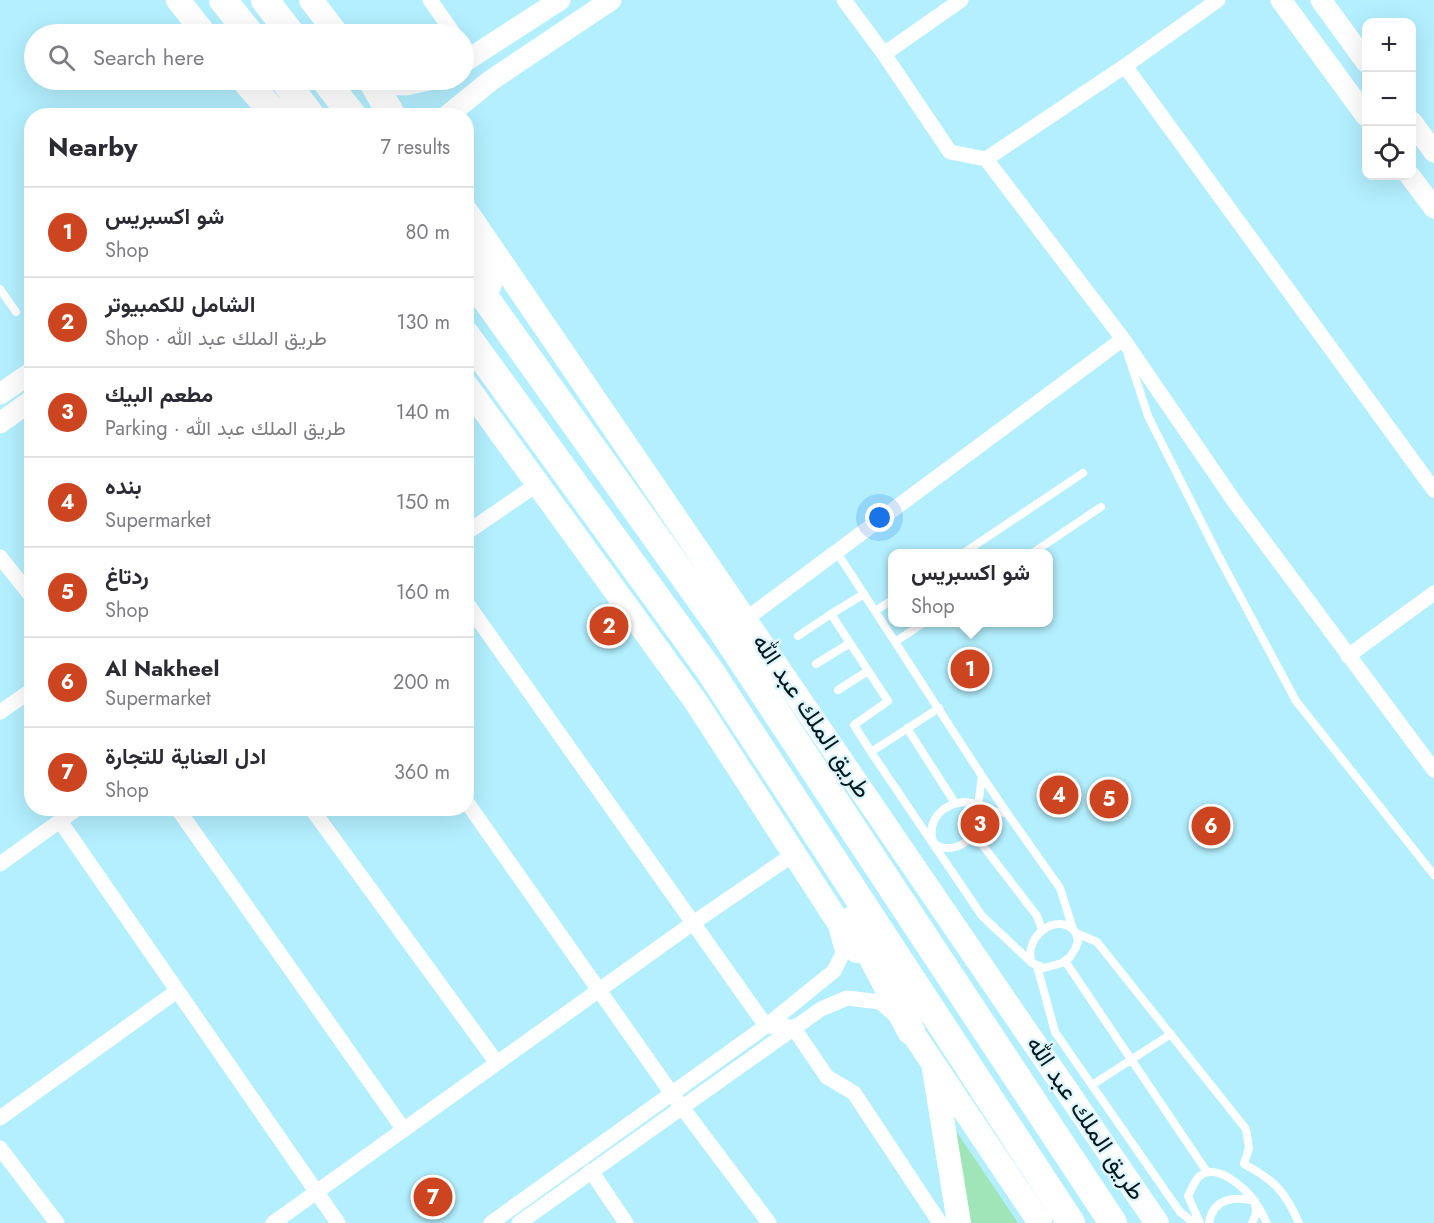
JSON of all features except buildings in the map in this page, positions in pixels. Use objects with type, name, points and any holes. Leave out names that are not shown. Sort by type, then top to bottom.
[{"type":"highway","points":[[224,0],[242,24]]},
{"type":"highway","points":[[265,0],[283,24]]},
{"type":"highway","points":[[254,90],[270,108]]},
{"type":"highway","points":[[292,90],[305,108]]},
{"type":"highway","points":[[333,90],[347,108]]},
{"type":"highway","points":[[377,90],[388,108]]},
{"type":"highway","points":[[474,260],[532,361]]},
{"type":"highway","name":"طريق الملك عبد الله","points":[[474,282],[720,627],[1113,1223]]},
{"type":"highway","points":[[474,346],[710,671],[1071,1223]]},
{"type":"highway","points":[[710,671],[857,926],[911,1031]]},
{"type":"main road","points":[[178,0],[197,24]]},
{"type":"main road","points":[[310,0],[329,24]]},
{"type":"main road","points":[[248,90],[262,108]]},
{"type":"main road","points":[[379,90],[392,108]]},
{"type":"main road","name":"طريق الملك عبد الله","points":[[474,223],[1157,1223]]},
{"type":"main road","points":[[474,396],[696,702],[825,902],[1040,1223]]},
{"type":"main road","points":[[933,1061],[959,1223]]},
{"type":"street","points":[[430,0],[447,24]]},
{"type":"street","points":[[474,51],[560,0]]},
{"type":"street","points":[[457,108],[490,81],[611,0]]},
{"type":"street","points":[[843,0],[884,54],[950,152],[986,159],[1123,339],[1234,501],[1434,770]]},
{"type":"street","points":[[884,54],[961,0]]},
{"type":"street","points":[[986,159],[1125,66],[1218,0]]},
{"type":"street","points":[[1281,0],[1362,111]]},
{"type":"street","points":[[1321,0],[1362,56]]},
{"type":"street","points":[[474,64],[490,81]]},
{"type":"street","points":[[1125,66],[1434,490]]},
{"type":"street","points":[[1415,126],[1434,152]]},
{"type":"street","points":[[1413,180],[1434,208]]},
{"type":"street","points":[[746,619],[1123,339]]},
{"type":"street","points":[[0,394],[24,378]]},
{"type":"street","points":[[0,423],[24,406]]},
{"type":"street","points":[[474,528],[539,483]]},
{"type":"street","points":[[2,564],[24,588]]},
{"type":"street","points":[[1348,656],[1434,592]]},
{"type":"street","points":[[474,613],[766,1026]]},
{"type":"street","points":[[0,712],[24,696]]},
{"type":"street","points":[[474,812],[677,1100],[769,1223]]},
{"type":"street","points":[[0,864],[67,816]]},
{"type":"street","points":[[183,816],[404,1130]]},
{"type":"street","points":[[318,816],[497,1063]]},
{"type":"street","points":[[60,821],[338,1223]]},
{"type":"street","points":[[273,1223],[693,923],[794,854]]},
{"type":"street","points":[[519,1223],[591,1171],[834,971],[843,953],[839,936],[825,902]]},
{"type":"street","points":[[0,1118],[177,991]]},
{"type":"street","points":[[491,1223],[677,1100],[821,1009],[847,999],[880,1002],[911,1031]]},
{"type":"street","points":[[766,1026],[793,1028]]},
{"type":"street","points":[[793,1028],[827,1077],[854,1093],[940,1223]]},
{"type":"street","points":[[0,1148],[57,1223]]},
{"type":"street","points":[[591,1171],[626,1223]]},
{"type":"lane","points":[[0,289],[16,312]]},
{"type":"lane","points":[[1123,339],[1148,416],[1296,702],[1434,875]]},
{"type":"lane","points":[[969,549],[1083,473]]},
{"type":"lane","points":[[1038,549],[1101,507]]},
{"type":"lane","points":[[831,614],[888,701],[854,725],[871,752],[982,916],[1035,965],[1044,968],[1053,967],[1065,961],[1078,942],[1060,888],[982,776],[836,551]]},
{"type":"lane","points":[[798,636],[864,594]]},
{"type":"lane","points":[[875,611],[888,603]]},
{"type":"lane","points":[[895,642],[918,627]]},
{"type":"lane","points":[[816,664],[850,643]]},
{"type":"lane","points":[[838,690],[868,671]]},
{"type":"lane","points":[[871,752],[939,708]]},
{"type":"lane","points":[[907,728],[955,803]]},
{"type":"lane","points":[[982,776],[980,808],[982,819],[974,834],[959,845],[941,847],[933,842],[930,833],[934,819],[940,812],[955,803],[964,802],[980,808],[1007,813]]},
{"type":"lane","points":[[974,834],[1037,916],[1042,930]]},
{"type":"lane","points":[[1194,1223],[1180,1212],[1055,1032],[1035,965],[1030,958],[1032,944],[1042,930],[1059,924],[1097,942],[1246,1129],[1249,1148],[1244,1164],[1266,1176],[1286,1196],[1299,1223]]},
{"type":"lane","points":[[1065,961],[1207,1172]]},
{"type":"lane","points":[[1092,1085],[1171,1034]]},
{"type":"lane","points":[[1200,1223],[1188,1196],[1197,1179],[1207,1172],[1218,1173],[1238,1183],[1255,1201],[1267,1223]]},
{"type":"lane","points":[[1209,1223],[1214,1209],[1221,1202],[1238,1197],[1255,1201]]},
{"type":"lane","points":[[1252,1223],[1256,1214],[1255,1201]]},
{"type":"green space","points":[[956,1131],[1018,1223],[968,1223]]},
{"type":"place","name":"الشامل للكمبيوتر","points":[[609,626]]},
{"type":"place","name":"شو اكسبريس","points":[[970,669]]},
{"type":"place","name":"بنده","points":[[1059,795]]},
{"type":"place","name":"ردتاغ","points":[[1109,799]]},
{"type":"place","name":"مطعم البيك","points":[[980,824]]},
{"type":"place","name":"Al Nakheel","points":[[1211,826]]},
{"type":"place","name":"ادل العناية للتجارة","points":[[433,1197]]}]
